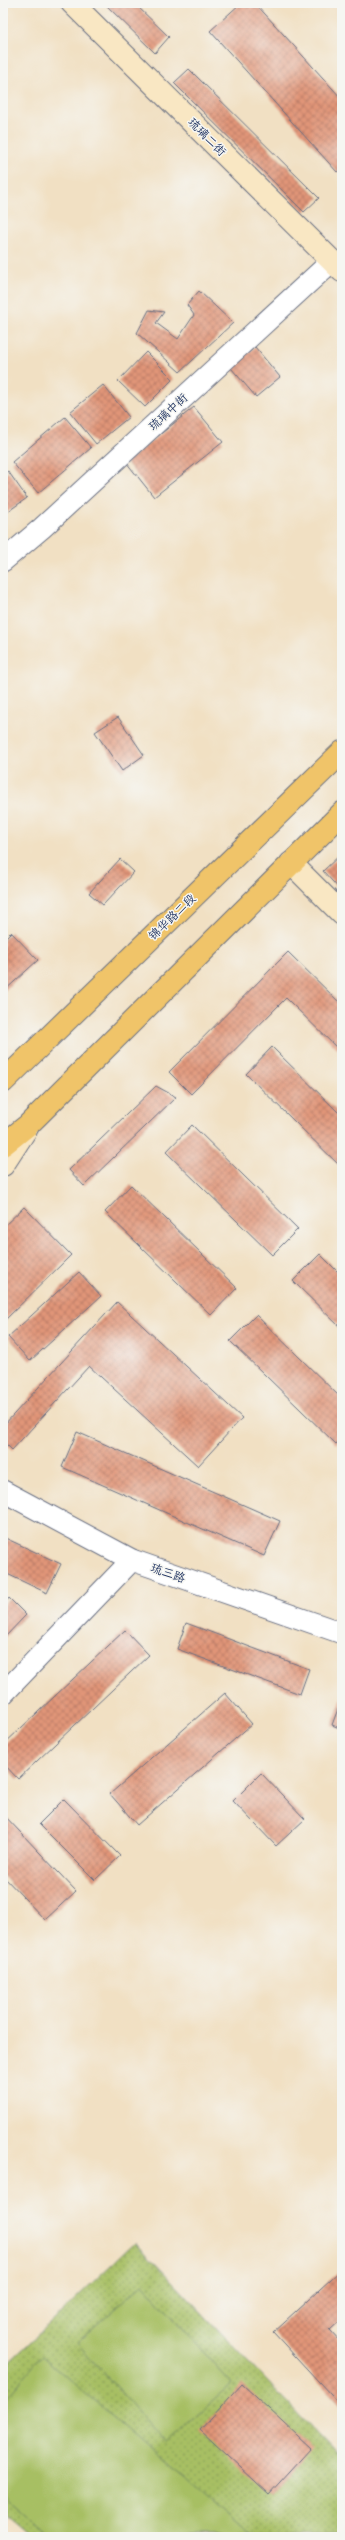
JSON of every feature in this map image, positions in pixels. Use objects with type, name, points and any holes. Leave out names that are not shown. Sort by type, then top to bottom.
[{"type":"main road","name":"锦华路二段","points":[[3,1082],[342,752]]},
{"type":"main road","points":[[3,1145],[28,1125],[342,813]]},
{"type":"street","name":"琉璃二街","points":[[72,3],[339,261]]},
{"type":"street","name":"琉璃中街","points":[[3,561],[42,528],[339,261]]},
{"type":"street","points":[[291,863],[342,914]]},
{"type":"street","points":[[3,1165],[28,1125]]},
{"type":"street","name":"琉三路","points":[[3,1491],[132,1560],[342,1633]]},
{"type":"street","points":[[3,1694],[132,1560]]},
{"type":"green space","points":[[135,2242],[336,2454],[342,2449],[342,2537],[34,2537],[3,2511],[3,2368]]},
{"type":"green space","points":[[143,2284],[232,2384],[166,2443],[77,2343]]},
{"type":"green space","points":[[42,2356],[252,2537],[52,2537],[3,2495],[3,2401]]},
{"type":"building","points":[[104,3],[134,3],[169,37],[155,53]]},
{"type":"building","points":[[241,3],[255,3],[342,99],[342,168],[337,172],[210,31]]},
{"type":"building","points":[[189,69],[319,198],[304,212],[174,83]]},
{"type":"building","points":[[199,291],[233,323],[180,372],[137,333],[149,310],[164,312],[156,323],[178,339],[194,315],[187,305]]},
{"type":"building","points":[[255,347],[280,377],[256,397],[231,368]]},
{"type":"building","points":[[146,352],[173,379],[145,407],[118,381]]},
{"type":"building","points":[[103,385],[129,417],[96,444],[70,412]]},
{"type":"building","points":[[194,407],[223,442],[154,497],[126,462]]},
{"type":"building","points":[[65,417],[91,448],[38,493],[12,462]]},
{"type":"building","points":[[8,471],[27,498],[3,515],[3,475]]},
{"type":"building","points":[[118,717],[144,755],[122,771],[95,732]]},
{"type":"building","points":[[342,853],[342,892],[323,871]]},
{"type":"building","points":[[120,859],[134,872],[103,905],[89,893]]},
{"type":"building","points":[[11,932],[38,960],[3,992],[3,940]]},
{"type":"building","points":[[288,952],[342,1005],[342,1053],[286,998],[191,1094],[169,1072]]},
{"type":"building","points":[[272,1047],[342,1116],[342,1168],[246,1074]]},
{"type":"building","points":[[156,1086],[176,1097],[84,1186],[69,1170]]},
{"type":"building","points":[[192,1125],[298,1229],[272,1255],[166,1152]]},
{"type":"building","points":[[131,1185],[237,1288],[211,1315],[105,1212]]},
{"type":"building","points":[[24,1207],[71,1255],[3,1322],[3,1227]]},
{"type":"building","points":[[320,1254],[342,1276],[342,1329],[293,1281]]},
{"type":"building","points":[[79,1272],[101,1296],[30,1361],[8,1337]]},
{"type":"building","points":[[117,1302],[242,1418],[198,1466],[89,1366],[12,1450],[3,1441],[3,1426]]},
{"type":"building","points":[[256,1315],[342,1399],[342,1438],[336,1444],[230,1341]]},
{"type":"building","points":[[77,1432],[280,1521],[264,1556],[62,1467]]},
{"type":"building","points":[[3,1537],[61,1564],[47,1593],[3,1572]]},
{"type":"building","points":[[9,1598],[26,1615],[3,1639],[3,1605]]},
{"type":"building","points":[[186,1623],[309,1669],[300,1694],[177,1649]]},
{"type":"building","points":[[125,1630],[149,1655],[18,1779],[3,1763],[3,1745]]},
{"type":"building","points":[[225,1693],[252,1724],[137,1825],[110,1794]]},
{"type":"building","points":[[342,1698],[342,1729],[332,1725]]},
{"type":"building","points":[[261,1773],[305,1819],[276,1846],[233,1801]]},
{"type":"building","points":[[64,1799],[120,1856],[95,1880],[39,1824]]},
{"type":"building","points":[[3,1814],[76,1891],[45,1920],[3,1876]]},
{"type":"building","points":[[342,2269],[342,2319],[330,2330],[342,2343],[342,2407],[273,2332]]},
{"type":"building","points":[[242,2384],[311,2448],[269,2494],[200,2430]]}]
